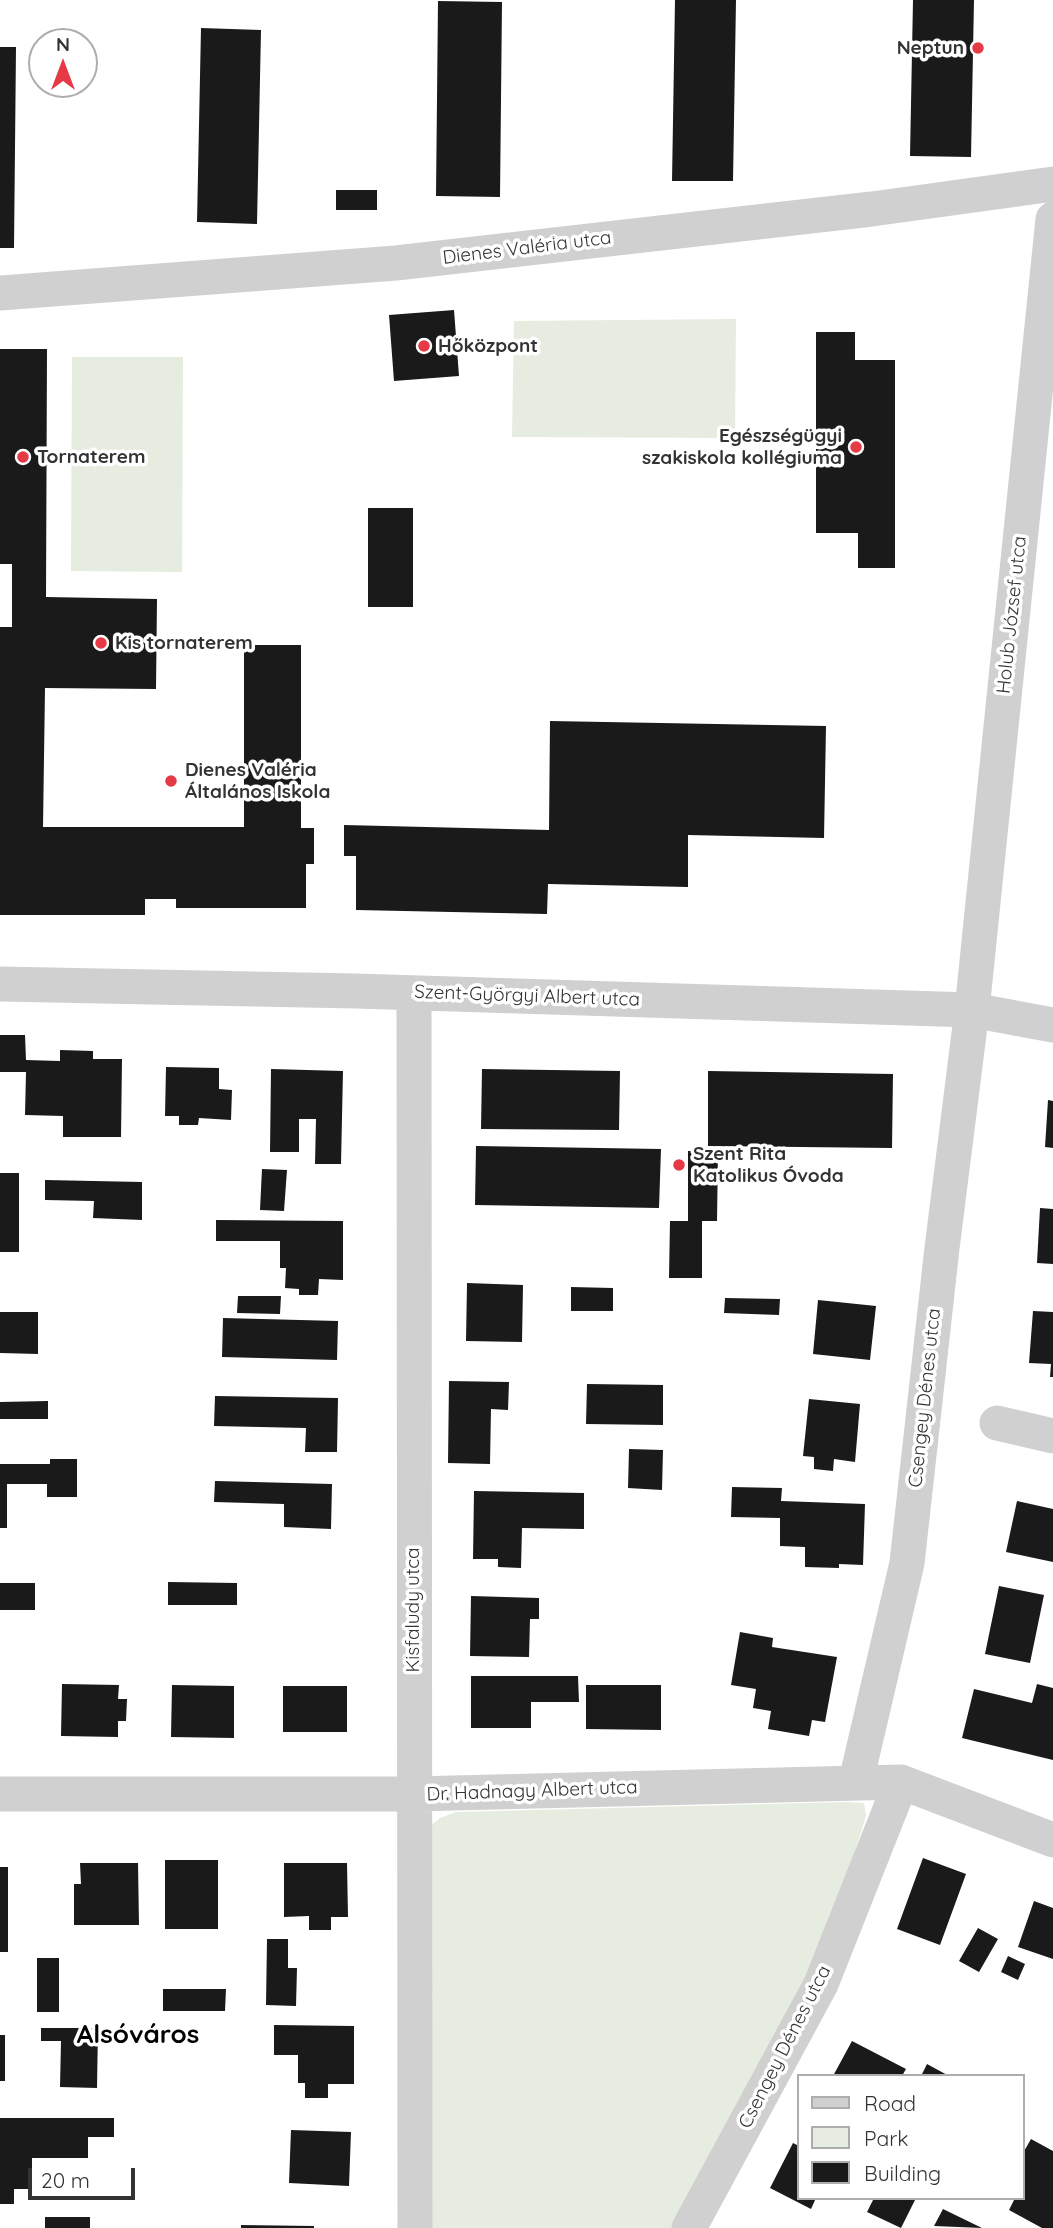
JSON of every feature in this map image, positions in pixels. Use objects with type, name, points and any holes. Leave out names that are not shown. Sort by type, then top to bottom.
[{"type":"street","name":"Dienes Valéria utca","points":[[0,293],[396,263],[872,209],[1053,184]]},
{"type":"street","name":"Holub József utca","points":[[972,1010],[1053,219]]},
{"type":"street","name":"Szent-Györgyi Albert utca","points":[[0,984],[972,1010],[1053,1025]]},
{"type":"street","name":"Kisfaludy utca","points":[[414,993],[415,2228]]},
{"type":"street","name":"Csengey Dénes utca","points":[[856,1782],[907,1563],[972,1010]]},
{"type":"street","points":[[996,1423],[1053,1436]]},
{"type":"street","name":"Csengey Dénes utca","points":[[689,2228],[821,1983],[901,1782]]},
{"type":"street","name":"Dr. Hadnagy Albert utca","points":[[0,1794],[413,1794],[901,1782],[1053,1840]]},
{"type":"green space","points":[[736,319],[735,438],[512,437],[514,321]]},
{"type":"green space","points":[[72,357],[183,357],[182,572],[71,571]]},
{"type":"green space","points":[[864,1803],[866,1816],[836,1911],[794,2011],[681,2228],[431,2228],[429,1827],[440,1818],[456,1812]]},
{"type":"building","points":[[675,0],[736,0],[733,181],[672,181]]},
{"type":"building","points":[[913,0],[974,0],[971,157],[910,156]]},
{"type":"building","points":[[438,1],[502,2],[500,197],[436,196]]},
{"type":"building","points":[[201,28],[261,30],[257,224],[197,222]]},
{"type":"building","points":[[0,47],[16,47],[14,248],[0,248]]},
{"type":"building","points":[[336,190],[377,190],[377,210],[336,210]]},
{"type":"building","name":"Hőközpont","points":[[454,310],[459,376],[394,381],[389,315]]},
{"type":"building","name":"Egészségügyi szakiskola kollégiuma","points":[[816,332],[855,332],[855,360],[895,360],[895,568],[858,568],[858,533],[816,533]]},
{"type":"building","points":[[0,349],[47,349],[46,597],[157,599],[156,689],[45,688],[43,827],[244,827],[244,645],[301,645],[301,828],[314,828],[314,864],[306,864],[306,908],[176,908],[176,899],[145,899],[145,915],[0,915],[0,627],[12,627],[12,564],[0,564]]},
{"type":"building","points":[[368,508],[413,508],[413,607],[368,607]]},
{"type":"building","points":[[550,721],[826,726],[824,838],[688,835],[688,887],[548,884],[547,914],[356,910],[356,856],[344,856],[344,825],[549,830]]},
{"type":"building","points":[[0,1035],[25,1035],[26,1060],[60,1061],[60,1050],[93,1051],[93,1059],[122,1059],[121,1137],[63,1137],[63,1116],[25,1115],[26,1072],[0,1072]]},
{"type":"building","points":[[166,1067],[219,1068],[219,1089],[232,1090],[231,1120],[199,1118],[198,1125],[179,1125],[179,1116],[165,1116]]},
{"type":"building","points":[[271,1069],[343,1071],[341,1164],[315,1164],[316,1119],[299,1119],[299,1152],[270,1152]]},
{"type":"building","points":[[482,1069],[620,1071],[619,1130],[481,1129]]},
{"type":"building","points":[[708,1071],[893,1074],[892,1148],[708,1146]]},
{"type":"building","points":[[1048,1100],[1053,1101],[1053,1148],[1045,1147]]},
{"type":"building","points":[[476,1146],[661,1149],[659,1208],[475,1205]]},
{"type":"building","points":[[688,1151],[718,1151],[717,1221],[702,1221],[702,1278],[669,1278],[670,1221],[688,1221]]},
{"type":"building","points":[[262,1169],[287,1170],[284,1211],[260,1210]]},
{"type":"building","points":[[0,1173],[19,1173],[19,1252],[0,1252]]},
{"type":"building","points":[[45,1180],[142,1182],[142,1220],[93,1218],[94,1201],[45,1200]]},
{"type":"building","points":[[1040,1208],[1053,1209],[1053,1264],[1037,1263]]},
{"type":"building","points":[[216,1220],[343,1221],[343,1280],[319,1279],[318,1295],[299,1295],[299,1289],[285,1288],[286,1268],[280,1268],[280,1241],[216,1241]]},
{"type":"building","points":[[467,1283],[523,1285],[522,1342],[466,1341]]},
{"type":"building","points":[[571,1287],[613,1288],[613,1311],[571,1311]]},
{"type":"building","points":[[238,1296],[281,1296],[280,1314],[237,1313]]},
{"type":"building","points":[[725,1298],[780,1299],[779,1315],[724,1313]]},
{"type":"building","points":[[818,1300],[876,1306],[870,1360],[813,1354]]},
{"type":"building","points":[[1033,1311],[1053,1312],[1053,1377],[1050,1377],[1051,1364],[1029,1363]]},
{"type":"building","points":[[0,1312],[38,1312],[38,1354],[0,1353]]},
{"type":"building","points":[[223,1318],[338,1321],[337,1360],[222,1357]]},
{"type":"building","points":[[449,1381],[509,1382],[508,1410],[491,1409],[490,1464],[448,1463]]},
{"type":"building","points":[[587,1384],[663,1385],[663,1425],[586,1424]]},
{"type":"building","points":[[215,1396],[338,1398],[337,1452],[305,1452],[306,1428],[214,1426]]},
{"type":"building","points":[[809,1399],[860,1404],[855,1462],[834,1459],[833,1471],[814,1469],[814,1457],[803,1456]]},
{"type":"building","points":[[48,1401],[48,1419],[0,1419],[0,1402]]},
{"type":"building","points":[[629,1449],[663,1450],[662,1490],[628,1488]]},
{"type":"building","points":[[50,1459],[77,1459],[77,1497],[47,1497],[47,1484],[7,1484],[7,1528],[0,1528],[0,1464],[50,1464]]},
{"type":"building","points":[[215,1481],[332,1484],[331,1529],[284,1527],[284,1504],[214,1502]]},
{"type":"building","points":[[732,1487],[782,1488],[781,1501],[865,1504],[863,1565],[839,1564],[839,1568],[805,1567],[805,1547],[780,1546],[780,1518],[731,1517]]},
{"type":"building","points":[[474,1491],[584,1493],[584,1529],[522,1528],[521,1568],[498,1567],[498,1559],[473,1559]]},
{"type":"building","points":[[1017,1501],[1053,1509],[1053,1562],[1006,1552]]},
{"type":"building","points":[[168,1582],[237,1583],[237,1605],[168,1605]]},
{"type":"building","points":[[0,1583],[35,1583],[35,1610],[0,1610]]},
{"type":"building","points":[[999,1586],[1044,1595],[1030,1663],[985,1654]]},
{"type":"building","points":[[471,1596],[539,1598],[539,1619],[530,1619],[529,1657],[470,1656]]},
{"type":"building","points":[[740,1632],[773,1638],[772,1647],[837,1657],[825,1722],[812,1720],[809,1736],[768,1729],[771,1711],[753,1708],[756,1689],[731,1685]]},
{"type":"building","points":[[471,1676],[578,1676],[579,1702],[531,1702],[531,1728],[471,1728]]},
{"type":"building","points":[[62,1684],[119,1685],[118,1699],[127,1699],[126,1721],[118,1721],[118,1737],[61,1736]]},
{"type":"building","points":[[1037,1684],[1053,1688],[1053,1760],[962,1738],[974,1689],[1032,1703]]},
{"type":"building","points":[[172,1685],[234,1686],[234,1738],[171,1737]]},
{"type":"building","points":[[586,1685],[661,1685],[661,1730],[586,1729]]},
{"type":"building","points":[[283,1686],[347,1686],[347,1732],[283,1732]]},
{"type":"building","points":[[923,1858],[966,1874],[940,1945],[897,1929]]},
{"type":"building","points":[[165,1860],[218,1860],[218,1929],[165,1929]]},
{"type":"building","points":[[80,1863],[138,1863],[139,1925],[74,1925],[74,1884],[81,1884]]},
{"type":"building","points":[[284,1863],[347,1863],[348,1917],[331,1917],[331,1930],[309,1930],[309,1916],[284,1917]]},
{"type":"building","points":[[0,1867],[8,1867],[8,1952],[0,1952]]},
{"type":"building","points":[[1034,1901],[1053,1908],[1053,1959],[1018,1947]]},
{"type":"building","points":[[978,1928],[998,1939],[979,1972],[959,1961]]},
{"type":"building","points":[[267,1939],[288,1939],[288,1968],[297,1968],[296,2006],[266,2005]]},
{"type":"building","points":[[1008,1956],[1025,1964],[1018,1980],[1001,1972]]},
{"type":"building","points":[[37,1958],[59,1958],[59,2012],[37,2012]]},
{"type":"building","points":[[163,1989],[226,1989],[225,2011],[163,2011]]},
{"type":"building","points":[[274,2025],[354,2026],[354,2084],[328,2084],[328,2098],[305,2098],[305,2083],[298,2083],[298,2055],[274,2055]]},
{"type":"building","points":[[41,2028],[98,2028],[97,2088],[60,2087],[61,2041],[41,2041]]},
{"type":"building","points":[[0,2035],[5,2035],[5,2081],[0,2081]]},
{"type":"building","points":[[852,2041],[906,2069],[903,2074],[834,2074]]},
{"type":"building","points":[[927,2064],[945,2074],[922,2074]]},
{"type":"building","points":[[0,2118],[114,2118],[114,2137],[88,2137],[88,2158],[32,2158],[32,2189],[14,2189],[14,2204],[0,2204]]},
{"type":"building","points":[[291,2130],[351,2132],[349,2186],[289,2183]]},
{"type":"building","points":[[1031,2139],[1053,2151],[1053,2228],[1042,2228],[1009,2210],[1014,2200],[1025,2200],[1025,2150]]},
{"type":"building","points":[[793,2143],[797,2145],[797,2200],[815,2200],[811,2209],[770,2188]]},
{"type":"building","points":[[873,2200],[915,2200],[901,2228],[867,2212]]},
{"type":"building","points":[[943,2209],[982,2228],[934,2226]]},
{"type":"building","points":[[45,2217],[90,2217],[90,2228],[45,2228]]},
{"type":"building","points":[[241,2225],[314,2226],[314,2228],[241,2228]]},
{"type":"place","name":"Neptun","points":[[978,48]]},
{"type":"place","name":"Hőközpont","points":[[424,346]]},
{"type":"place","name":"Egészségügyi szakiskola kollégiuma","points":[[856,447]]},
{"type":"place","name":"Tornaterem","points":[[23,457]]},
{"type":"place","name":"Kis tornaterem","points":[[101,643]]},
{"type":"place","name":"Dienes Valéria Általános Iskola","points":[[171,781]]},
{"type":"place","name":"Szent Rita Katolikus Óvoda","points":[[679,1165]]},
{"type":"district","name":"Alsóváros","points":[[138,2035]]}]
